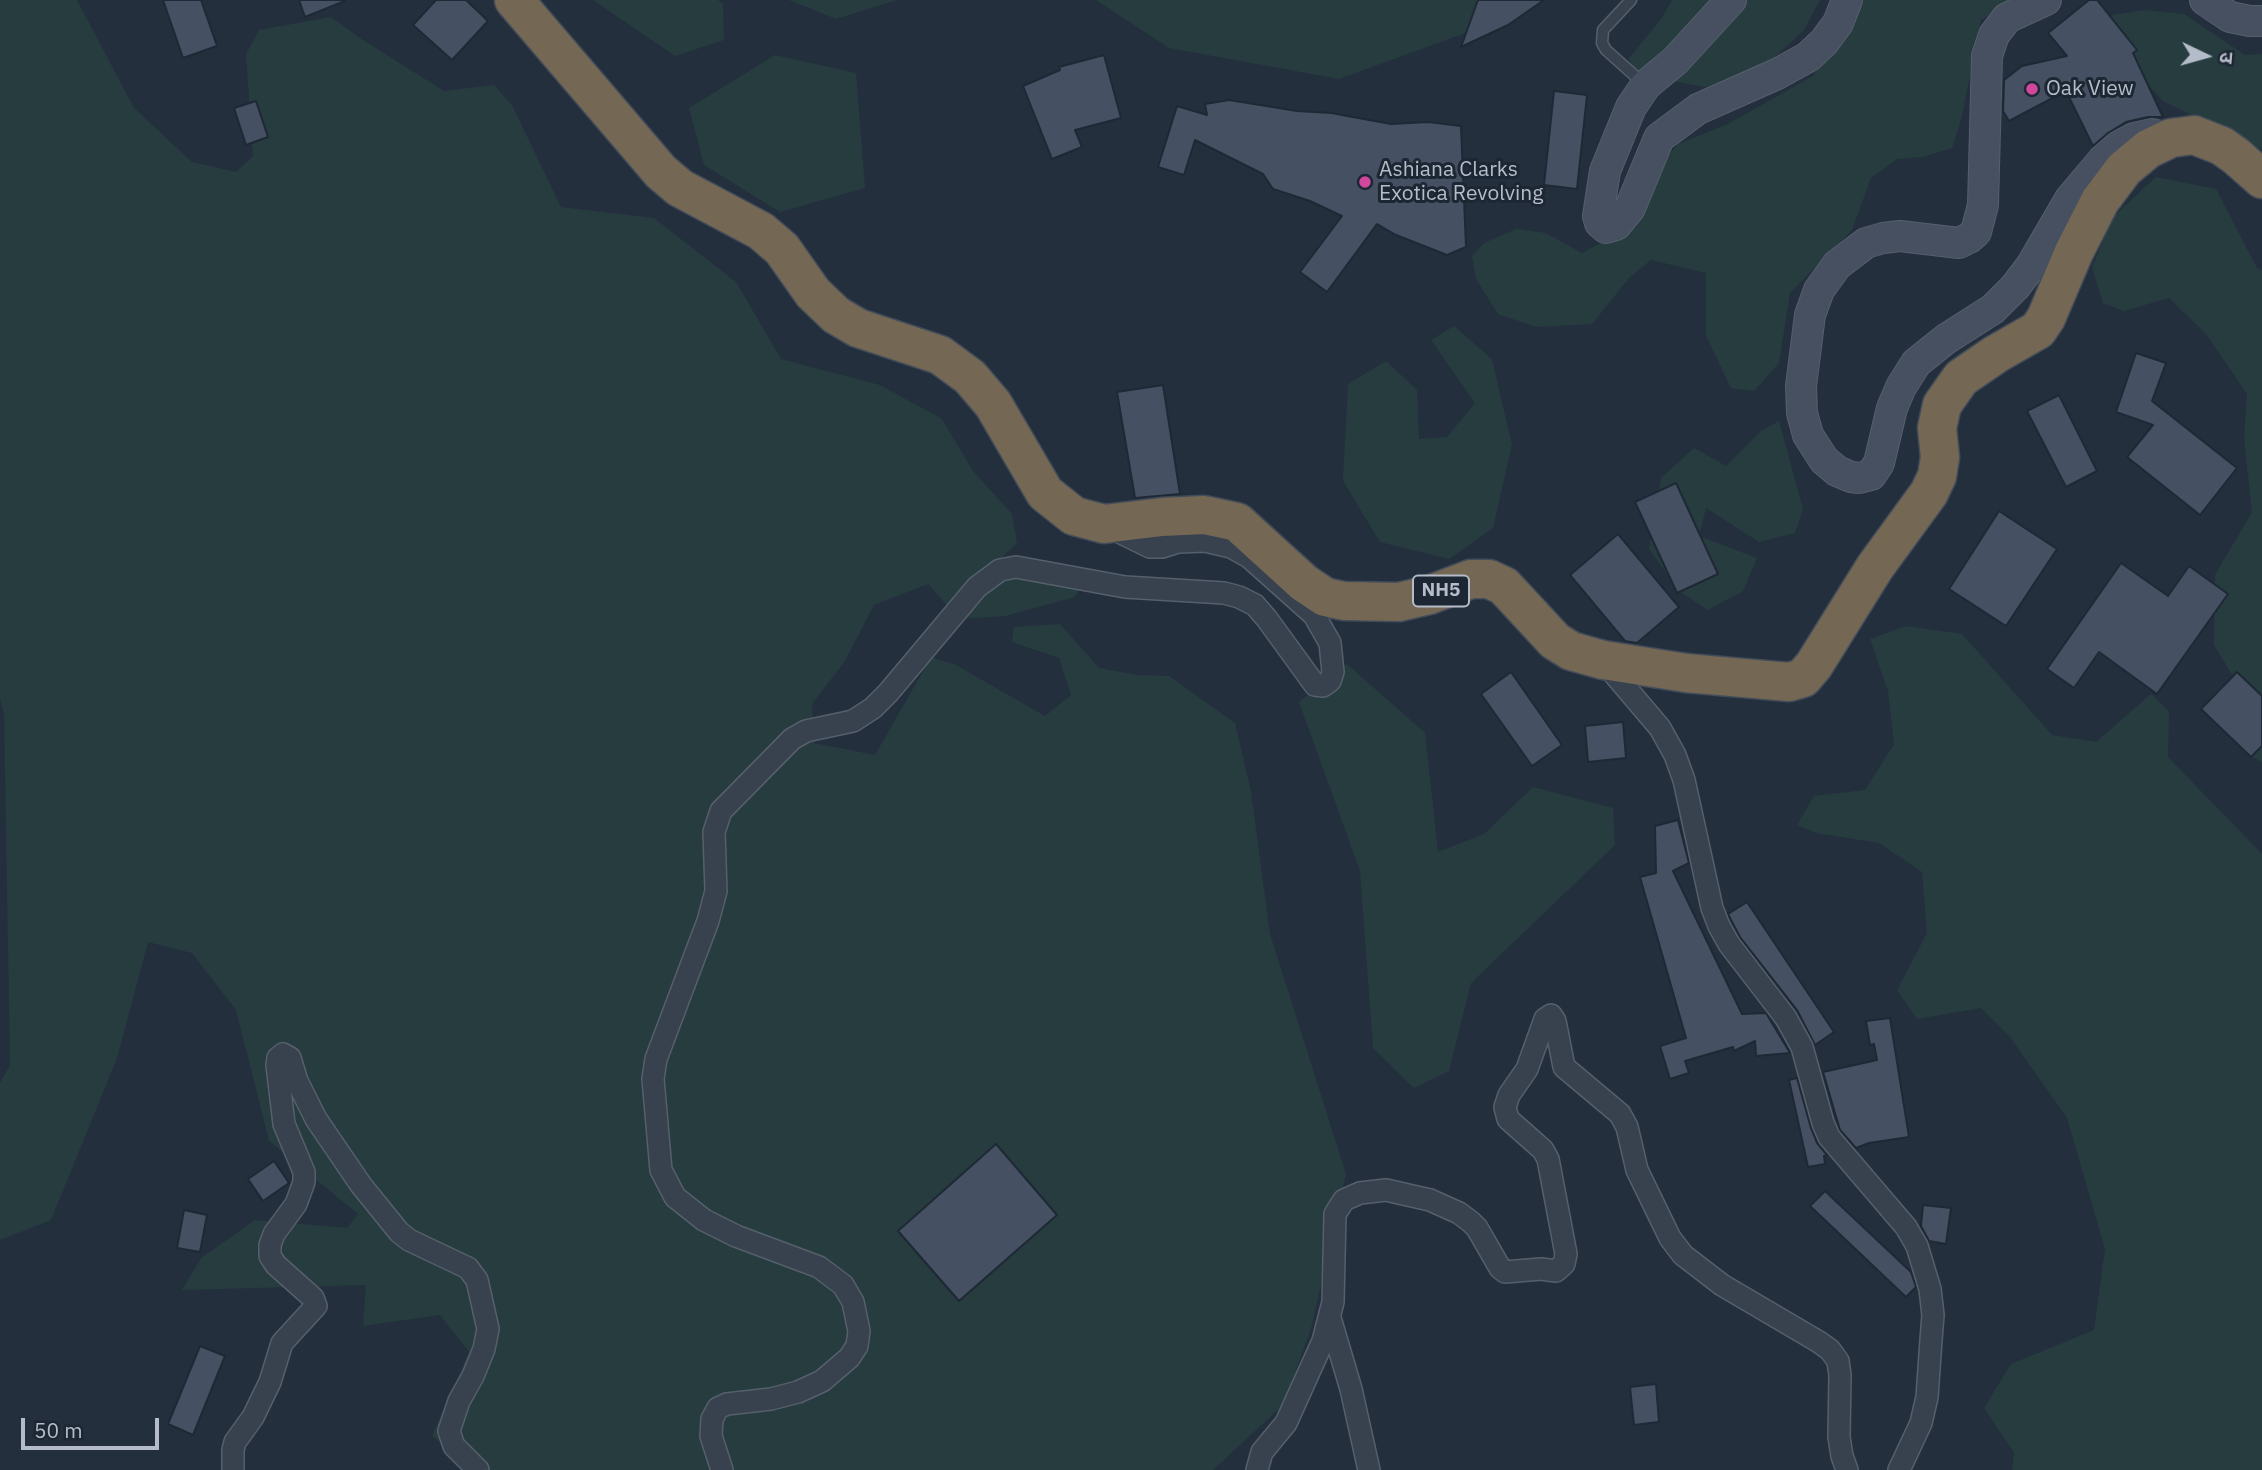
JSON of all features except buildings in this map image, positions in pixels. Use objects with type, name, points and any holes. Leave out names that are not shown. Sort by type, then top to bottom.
[{"type":"highway","name":"NH5","points":[[514,0],[661,173],[680,188],[761,231],[782,249],[813,293],[836,316],[858,328],[940,355],[970,377],[993,404],[1045,493],[1074,516],[1104,524],[1204,514],[1237,522],[1304,583],[1325,597],[1344,601],[1399,602],[1429,595],[1471,579],[1489,579],[1504,586],[1555,641],[1571,651],[1603,660],[1686,673],[1789,682],[1803,678],[1814,666],[1875,567],[1929,492],[1937,476],[1940,457],[1937,428],[1942,405],[1961,378],[2038,330],[2055,300],[2074,252],[2100,201],[2113,182],[2148,149],[2171,138]]},
{"type":"highway","points":[[2171,138],[2194,135],[2222,146],[2262,179]]},
{"type":"street","points":[[1731,0],[1675,61],[1646,85],[1631,107],[1605,171],[1598,216],[1600,223],[1606,228],[1616,225],[1630,208],[1659,138],[1698,109],[1777,74],[1808,57],[1838,23],[1847,0]]},
{"type":"street","points":[[2046,0],[2007,18],[1994,35],[1987,56],[1983,205],[1976,232],[1959,243],[1900,236],[1866,243],[1837,265],[1819,290],[1810,316],[1801,386],[1802,413],[1808,435],[1824,460],[1837,471],[1851,477],[1871,475],[1879,463],[1892,408],[1916,363],[1946,339],[1993,309],[2015,287],[2031,267],[2070,199],[2103,160],[2119,146],[2134,138],[2152,134],[2171,138]]},
{"type":"street","points":[[2205,0],[2230,17],[2250,22],[2262,21]]},
{"type":"street","points":[[722,1470],[710,1436],[712,1419],[718,1408],[798,1392],[822,1381],[849,1358],[857,1346],[859,1331],[853,1302],[843,1285],[819,1267],[736,1236],[704,1220],[676,1196],[661,1170],[653,1079],[656,1059],[708,921],[716,891],[714,832],[721,811],[792,740],[806,731],[853,721],[873,708],[976,587],[1000,570],[1016,567],[1125,587],[1224,593],[1239,597],[1255,605],[1267,619],[1308,679],[1315,685],[1323,686],[1330,681],[1333,671],[1329,643],[1314,615],[1249,557],[1231,547],[1205,541],[1150,547],[1104,524]]},
{"type":"street","points":[[1603,660],[1660,728],[1675,755],[1684,779],[1712,908],[1719,926],[1729,944],[1786,1018],[1802,1047],[1829,1137],[1906,1227],[1917,1246],[1930,1289],[1933,1315],[1927,1397],[1921,1423],[1899,1470]]},
{"type":"street","points":[[1257,1470],[1262,1452],[1286,1423],[1323,1341],[1335,1286],[1335,1214],[1344,1200],[1360,1193],[1385,1190],[1411,1194],[1459,1213],[1478,1228],[1500,1268],[1506,1272],[1541,1269],[1556,1271],[1564,1264],[1566,1254],[1548,1159],[1543,1150],[1508,1119],[1505,1107],[1509,1095],[1527,1069],[1545,1019],[1551,1015],[1555,1021],[1564,1067],[1620,1114],[1627,1127],[1637,1170],[1670,1238],[1683,1255],[1722,1285],[1819,1342],[1830,1350],[1838,1362],[1839,1437],[1847,1470]]},
{"type":"street","points":[[233,1470],[235,1442],[253,1417],[270,1382],[282,1343],[316,1306],[313,1298],[276,1265],[270,1256],[274,1234],[296,1204],[304,1182],[304,1172],[284,1124],[277,1068],[278,1058],[284,1054],[290,1058],[297,1081],[316,1119],[399,1232],[409,1240],[468,1268],[477,1280],[488,1329],[484,1349],[459,1401],[449,1431],[454,1446],[478,1470]]},
{"type":"street","points":[[1330,1318],[1351,1389],[1369,1470]]},
{"type":"lane","points":[[1631,0],[1602,30],[1602,43],[1606,50],[1646,85]]},
{"type":"green space","points":[[0,0],[77,0],[134,108],[192,162],[236,172],[253,156],[246,54],[259,30],[331,17],[444,91],[494,85],[512,105],[561,207],[654,218],[736,282],[781,359],[880,385],[942,419],[973,471],[1012,514],[1017,543],[984,575],[1034,570],[1081,585],[1075,597],[1005,616],[959,619],[928,584],[874,605],[845,661],[812,704],[814,743],[875,755],[931,657],[956,665],[1045,716],[1071,695],[1059,658],[1012,642],[1014,627],[1060,624],[1099,668],[1138,675],[1169,676],[1235,723],[1251,791],[1270,934],[1346,1174],[1311,1329],[1283,1405],[1213,1470],[477,1470],[432,1436],[469,1352],[440,1315],[363,1326],[366,1285],[182,1290],[201,1258],[255,1220],[347,1228],[358,1214],[269,1141],[236,1010],[192,953],[148,942],[117,1058],[51,1220],[0,1240],[0,1083],[10,1065],[4,714],[0,699]]},
{"type":"green space","points":[[593,0],[718,0],[723,4],[724,40],[675,56]]},
{"type":"green space","points":[[789,0],[897,0],[836,19]]},
{"type":"green space","points":[[1096,0],[1488,0],[1471,31],[1339,79],[1169,48]]},
{"type":"green space","points":[[1672,0],[1820,0],[1804,30],[1751,79],[1709,88],[1632,73],[1629,58],[1662,18]]},
{"type":"green space","points":[[1858,0],[2015,0],[1981,20],[1961,120],[1952,148],[1923,157],[1897,159],[1871,178],[1852,230],[1790,293],[1779,363],[1754,391],[1731,388],[1706,336],[1706,273],[1651,260],[1630,277],[1592,324],[1536,327],[1498,314],[1476,279],[1472,256],[1484,243],[1516,229],[1546,233],[1582,253],[1612,237],[1643,187],[1678,144],[1726,125],[1813,76]]},
{"type":"green space","points":[[2145,10],[2184,14],[2245,55],[2262,54],[2262,150],[2163,101],[2101,33],[2112,15]]},
{"type":"green space","points":[[775,55],[856,73],[865,188],[780,212],[704,165],[689,108]]},
{"type":"green space","points":[[2156,177],[2216,189],[2257,268],[2262,270],[2262,762],[2247,755],[2249,703],[2214,645],[2215,575],[2252,512],[2244,438],[2247,394],[2206,334],[2169,298],[2124,311],[2103,303],[2092,268],[2112,218]]},
{"type":"green space","points":[[1454,326],[1492,359],[1512,445],[1493,528],[1449,559],[1380,542],[1343,481],[1348,384],[1386,361],[1417,390],[1419,439],[1447,437],[1475,403],[1431,340]]},
{"type":"green space","points":[[1779,421],[1803,509],[1795,533],[1759,542],[1706,508],[1699,536],[1757,558],[1743,591],[1708,610],[1680,592],[1649,549],[1661,478],[1694,448],[1726,466],[1761,431]]},
{"type":"green space","points":[[1906,626],[1962,634],[2052,735],[2096,742],[2151,694],[2169,711],[2168,757],[2262,854],[2262,1470],[2012,1470],[2014,1453],[1984,1408],[2011,1364],[2094,1330],[2105,1249],[2067,1118],[2010,1037],[1981,1008],[1917,1019],[1897,990],[1927,933],[1922,872],[1879,843],[1816,833],[1797,825],[1814,796],[1865,790],[1894,744],[1888,691],[1870,639]]},
{"type":"green space","points":[[1347,664],[1425,733],[1438,852],[1484,834],[1533,787],[1613,808],[1615,845],[1471,983],[1449,1071],[1414,1088],[1373,1048],[1360,871],[1299,702]]},
{"type":"place","name":"Oak View","points":[[2032,89]]},
{"type":"place","name":"Ashiana Clarks Exotica Revolving","points":[[1365,182]]}]
